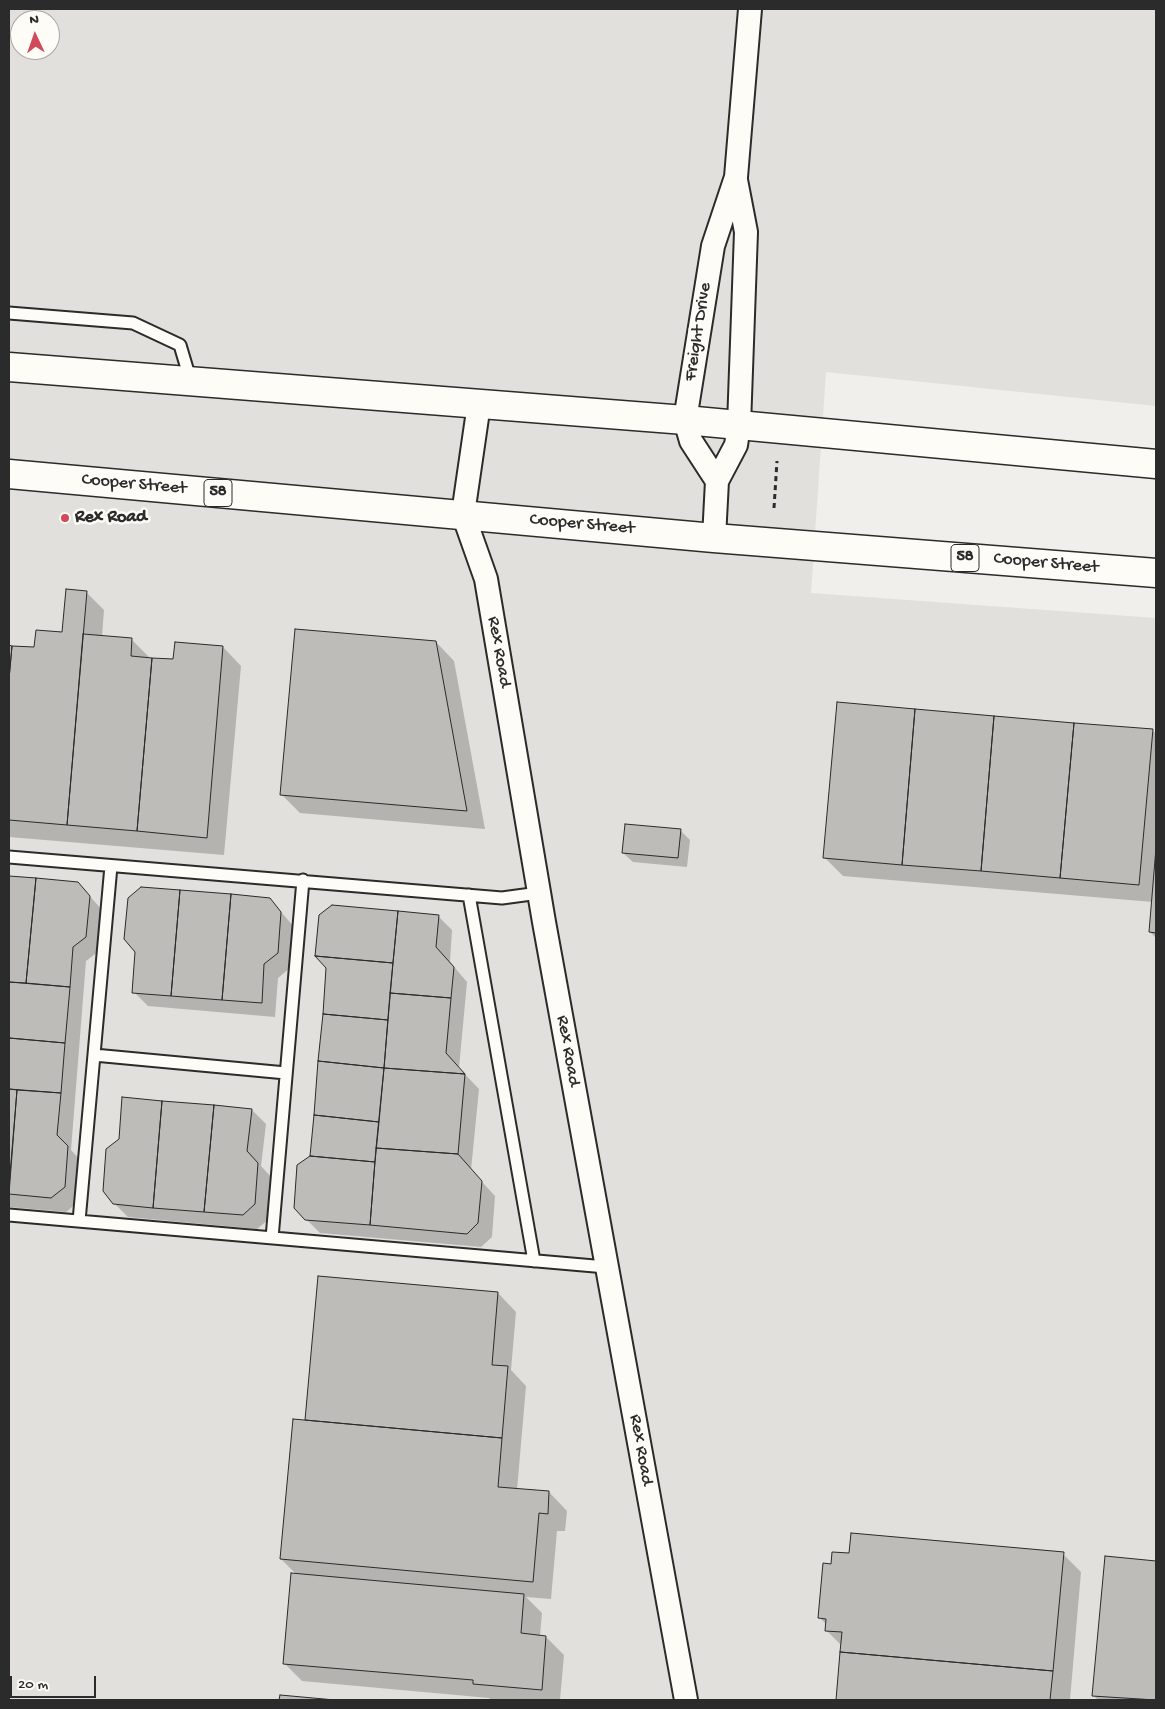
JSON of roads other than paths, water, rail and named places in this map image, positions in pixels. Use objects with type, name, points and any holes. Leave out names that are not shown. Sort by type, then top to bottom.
[{"type":"main road","points":[[9,367],[191,383],[685,420],[1156,464]]},
{"type":"main road","name":"Cooper Street","points":[[9,474],[714,538],[1156,573]]},
{"type":"street","name":"Freight Drive","points":[[717,481],[691,440],[685,420],[712,246],[736,177],[750,9]]},
{"type":"street","name":"Freight Drive","points":[[714,538],[717,481],[736,445],[740,425],[746,232],[736,177]]},
{"type":"street","name":"Rex Road","points":[[479,404],[463,514],[486,579],[539,893],[686,1700]]},
{"type":"lane","points":[[9,313],[133,323],[180,345],[191,383]]},
{"type":"lane","points":[[9,857],[502,898],[539,893]]},
{"type":"lane","points":[[79,1221],[111,866]]},
{"type":"lane","points":[[272,1238],[303,880]]},
{"type":"lane","points":[[469,895],[534,1261]]},
{"type":"lane","points":[[94,1055],[286,1073]]},
{"type":"lane","points":[[9,1215],[606,1267]]},
{"type":"place","name":"Rex Road","points":[[65,518]]}]
